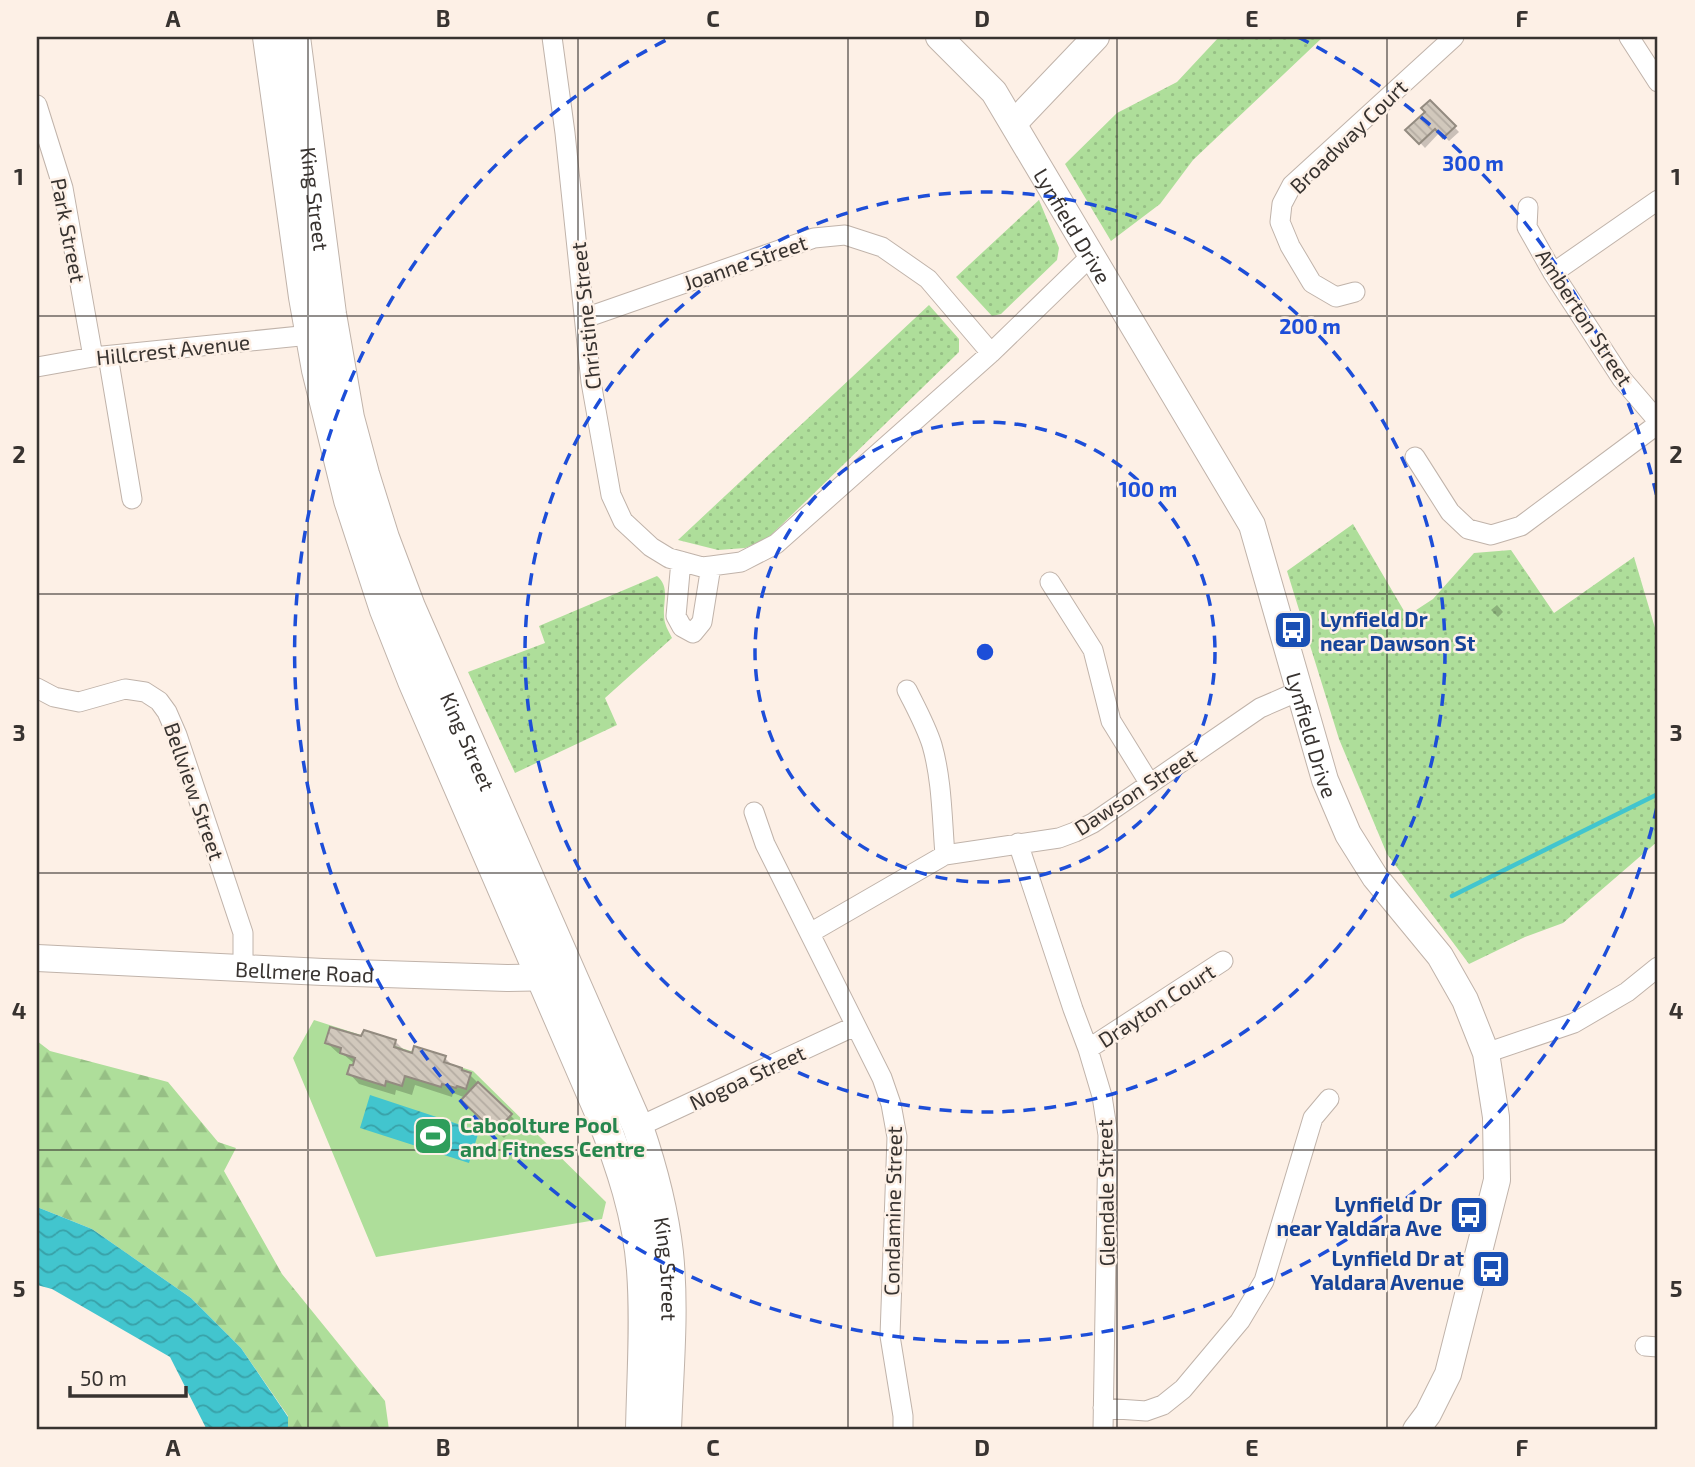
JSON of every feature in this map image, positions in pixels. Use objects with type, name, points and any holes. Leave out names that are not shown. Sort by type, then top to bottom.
[{"type":"main road","name":"King Street","points":[[268,37],[310,335],[349,500],[385,610],[413,681],[601,1115],[631,1202],[642,1268],[644,1312],[641,1430]]},
{"type":"main road","name":"King Street","points":[[295,37],[338,362],[349,418],[384,538],[410,607],[638,1127],[656,1182],[668,1254],[670,1308],[666,1430]]},
{"type":"street","name":"Christine Street","points":[[552,37],[565,133],[591,382],[611,495],[623,521],[650,547],[669,558],[702,567],[711,566],[741,562],[776,544],[991,353],[1091,255]]},
{"type":"street","name":"Lynfield Drive","points":[[939,37],[994,92],[1014,123],[1252,525],[1325,780],[1348,834],[1375,877],[1425,935],[1454,978],[1486,1053],[1496,1117],[1497,1180],[1448,1374],[1416,1430]]},
{"type":"street","points":[[1014,123],[1096,37]]},
{"type":"street","name":"Broadway Court","points":[[1355,292],[1336,296],[1311,283],[1280,222],[1282,204],[1292,185],[1454,37]]},
{"type":"street","points":[[1629,37],[1658,82]]},
{"type":"street","name":"Park Street","points":[[37,105],[63,188],[132,499]]},
{"type":"street","points":[[1553,273],[1658,200]]},
{"type":"street","name":"Amberton Street","points":[[1528,207],[1527,227],[1553,273],[1622,379],[1658,423]]},
{"type":"street","name":"Joanne Street","points":[[585,318],[814,238],[845,235],[881,247],[928,279],[991,353]]},
{"type":"street","name":"Hillcrest Avenue","points":[[37,367],[100,356],[310,335]]},
{"type":"street","points":[[1415,457],[1450,512],[1468,529],[1491,535],[1521,526],[1658,423]]},
{"type":"street","points":[[681,561],[676,616],[682,627],[693,633],[702,622],[711,566]]},
{"type":"street","points":[[1050,582],[1093,650],[1111,721],[1150,784]]},
{"type":"street","name":"Bellview Street","points":[[37,688],[54,697],[79,702],[125,689],[145,692],[167,712],[243,933],[243,968]]},
{"type":"street","points":[[907,690],[923,722],[934,755],[944,855]]},
{"type":"street","name":"Dawson Street","points":[[810,933],[944,855],[1059,838],[1075,832],[1093,823],[1260,708],[1299,691]]},
{"type":"street","name":"Condamine Street","points":[[754,812],[765,844],[882,1078],[891,1104],[897,1137],[890,1336],[903,1416],[902,1430]]},
{"type":"street","name":"Glendale Street","points":[[1018,843],[1088,1049],[1102,1096],[1108,1135],[1103,1430]]},
{"type":"street","name":"Bellmere Road","points":[[37,958],[507,978],[573,977]]},
{"type":"street","name":"Drayton Court","points":[[1088,1049],[1223,961]]},
{"type":"street","points":[[1486,1053],[1574,1023],[1627,992],[1658,967]]},
{"type":"street","name":"Nogoa Street","points":[[638,1127],[855,1026]]},
{"type":"street","points":[[1103,1408],[1146,1410],[1163,1405],[1183,1389],[1240,1321],[1264,1281],[1313,1118],[1329,1099]]},
{"type":"green space","points":[[1219,37],[1323,37],[1193,160],[1160,204],[1111,241],[1065,164],[1117,113],[1177,82]]},
{"type":"green space","points":[[1039,200],[1059,248],[1057,260],[1001,314],[992,316],[956,277]]},
{"type":"green space","points":[[929,305],[959,339],[959,352],[766,540],[745,548],[718,550],[678,540]]},
{"type":"green space","points":[[1353,524],[1407,616],[1433,599],[1474,553],[1511,550],[1554,613],[1634,557],[1658,638],[1658,841],[1563,923],[1525,937],[1469,964],[1387,854],[1339,739],[1287,571]]},
{"type":"green space","points":[[657,576],[665,589],[664,618],[672,638],[605,698],[617,725],[515,773],[468,672],[545,643],[539,626]]},
{"type":"green space","points":[[1341,609],[1352,614],[1358,623],[1358,632],[1352,643],[1326,615]]},
{"type":"green space","name":"Caboolture Pool and Fitness Centre","points":[[314,1020],[473,1071],[606,1202],[602,1219],[376,1257],[293,1058]]},
{"type":"green space","points":[[37,1041],[50,1051],[168,1082],[218,1142],[236,1148],[224,1171],[282,1274],[385,1401],[389,1430],[288,1430],[288,1416],[241,1348],[191,1298],[92,1229],[37,1207]]},
{"type":"water","points":[[370,1095],[479,1131],[469,1163],[360,1128]]},
{"type":"water","points":[[37,1207],[92,1229],[191,1298],[241,1348],[288,1417],[288,1430],[207,1430],[170,1357],[52,1289],[37,1285]]},
{"type":"building","points":[[1430,100],[1456,126],[1443,138],[1435,129],[1419,144],[1405,130],[1425,112],[1421,108]]},
{"type":"building","points":[[330,1027],[361,1036],[364,1030],[396,1040],[394,1047],[412,1053],[414,1046],[446,1056],[444,1062],[471,1073],[466,1089],[442,1084],[441,1087],[405,1076],[402,1086],[386,1081],[385,1086],[347,1074],[355,1058],[340,1053],[341,1048],[325,1043]]},
{"type":"building","points":[[478,1082],[512,1114],[495,1132],[461,1100]]},
{"type":"waterway","points":[[1452,896],[1658,794]]},
{"type":"place","name":"Lynfield Dr near Dawson St","points":[[1293,630]]},
{"type":"place","name":"Caboolture Pool and Fitness Centre","points":[[433,1136]]},
{"type":"place","name":"Lynfield Dr near Yaldara Ave","points":[[1469,1215]]},
{"type":"place","name":"Lynfield Dr at Yaldara Avenue","points":[[1491,1269]]}]
